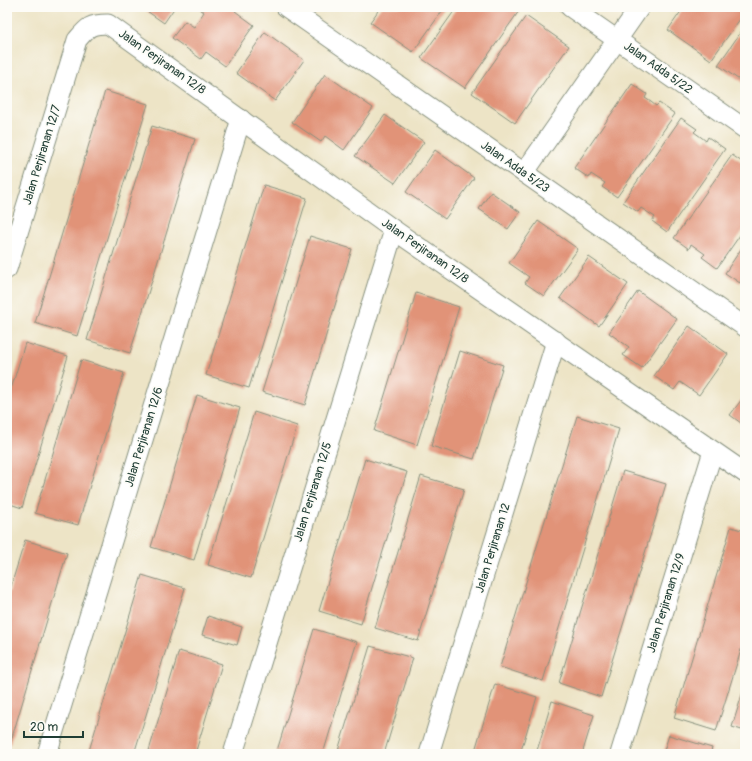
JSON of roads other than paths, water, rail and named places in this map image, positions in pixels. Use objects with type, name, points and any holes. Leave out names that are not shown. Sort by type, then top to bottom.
[{"type":"street","name":"Jalan Adda 5/23","points":[[286,7],[745,327]]},
{"type":"street","name":"Jalan Adda 5/22","points":[[570,7],[745,129]]},
{"type":"street","points":[[524,173],[640,7]]},
{"type":"street","name":"Jalan Perjiranan 12/8","points":[[77,40],[89,27],[98,24],[108,24],[242,119],[394,230],[745,473]]},
{"type":"street","name":"Jalan Perjiranan 12/7","points":[[7,269],[77,40]]},
{"type":"street","name":"Jalan Perjiranan 12/6","points":[[47,754],[242,119]]},
{"type":"street","name":"Jalan Perjiranan 12/5","points":[[233,754],[394,230]]},
{"type":"street","name":"Jalan Perjiranan 12","points":[[429,754],[556,341]]},
{"type":"street","name":"Jalan Perjiranan 12/9","points":[[620,754],[713,451]]}]
